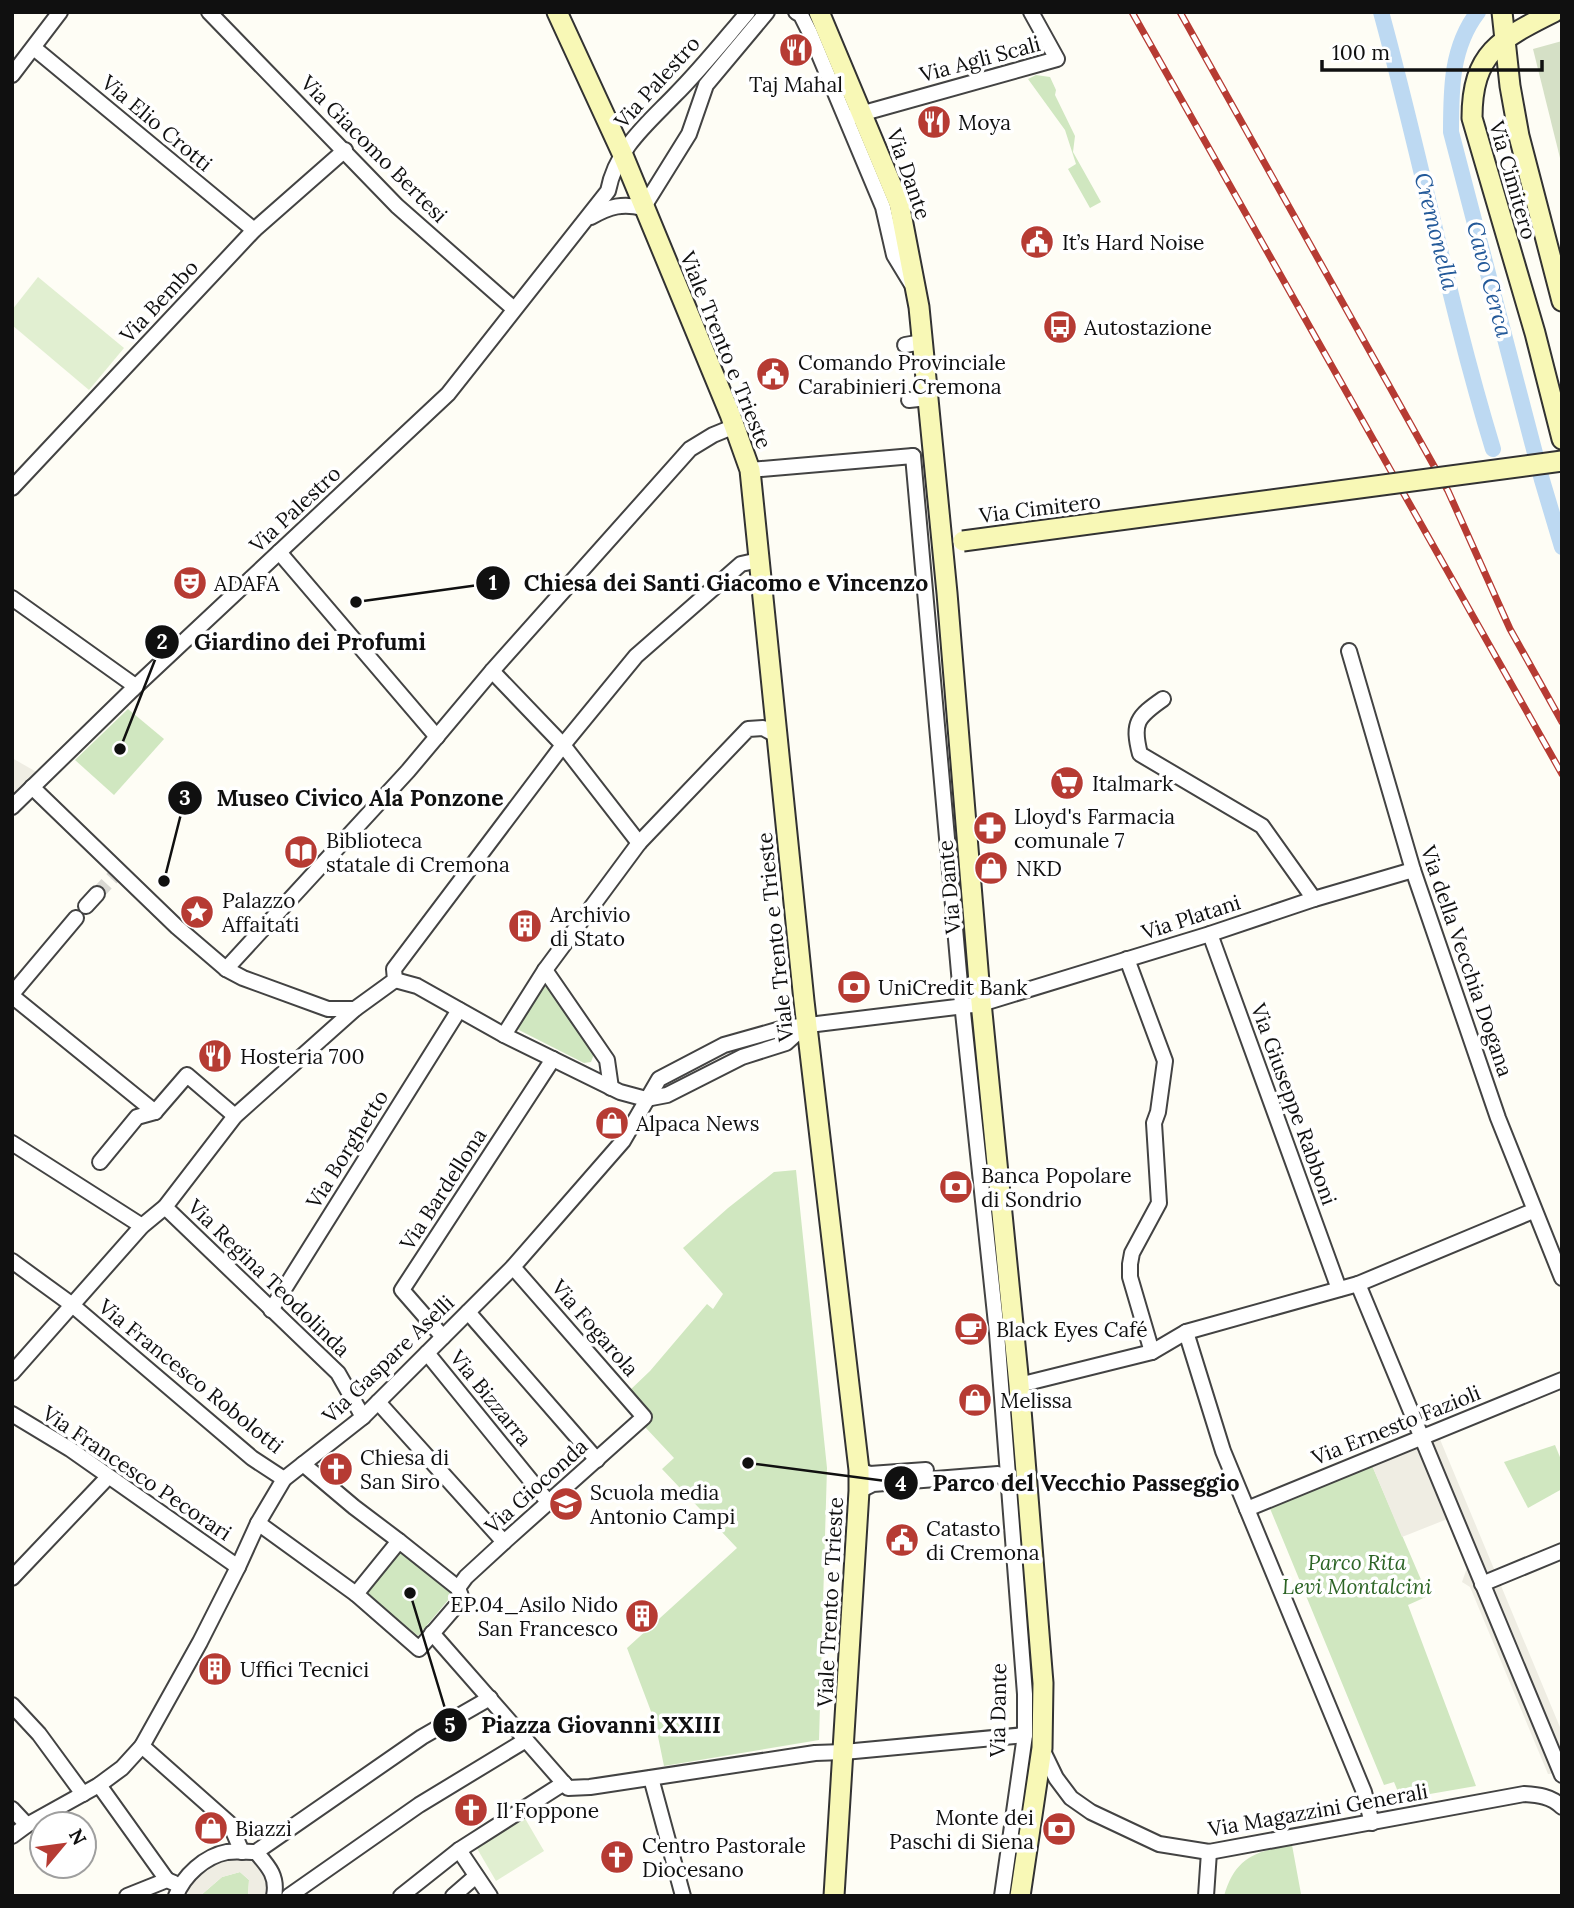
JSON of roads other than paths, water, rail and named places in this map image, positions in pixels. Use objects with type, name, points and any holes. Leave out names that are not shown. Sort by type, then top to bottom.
[{"type":"main road","name":"Viale Trento e Trieste","points":[[557,12],[622,153],[735,426],[750,470],[807,1024],[859,1470],[834,1896]]},
{"type":"main road","name":"Via Dante","points":[[818,12],[854,116],[899,203],[917,293],[914,344],[918,399],[934,471],[931,545],[947,593],[972,1005],[1003,1227],[1019,1385],[1043,1683],[1042,1748],[1020,1896]]},
{"type":"main road","points":[[1502,12],[1506,40]]},
{"type":"main road","points":[[1506,40],[1554,12]]},
{"type":"main road","points":[[1506,40],[1562,23]]},
{"type":"main road","name":"Via Cimitero","points":[[1506,40],[1510,86],[1519,136],[1562,301]]},
{"type":"main road","name":"Via Cimitero","points":[[1506,40],[1489,53],[1478,71],[1472,93],[1472,118],[1535,333],[1562,439]]},
{"type":"main road","name":"Via Cimitero","points":[[931,545],[1562,461]]},
{"type":"street","points":[[12,75],[60,12]]},
{"type":"street","name":"Via Giacomo Bertesi","points":[[209,12],[397,206],[514,309]]},
{"type":"street","name":"Via Palestro","points":[[13,806],[133,689],[448,394],[608,191],[611,174],[622,153],[647,121],[676,95],[748,12]]},
{"type":"street","name":"Via Palestro","points":[[584,221],[615,206],[626,204],[643,208],[689,134],[706,85],[767,12]]},
{"type":"street","name":"Via Dante","points":[[796,12],[801,15],[854,116]]},
{"type":"street","name":"Via Agli Scali","points":[[854,116],[1057,59],[1031,12]]},
{"type":"street","name":"Via Elio Crotti","points":[[34,48],[254,230]]},
{"type":"street","name":"Via Bembo","points":[[12,488],[254,230],[345,150]]},
{"type":"street","points":[[226,969],[437,737],[492,671],[690,449],[735,426]]},
{"type":"street","points":[[750,470],[913,456],[934,471]]},
{"type":"street","name":"Via Dante","points":[[913,456],[931,545]]},
{"type":"street","points":[[279,552],[437,737]]},
{"type":"street","points":[[395,980],[394,969],[563,745],[636,656],[741,564],[759,560]]},
{"type":"street","points":[[12,598],[131,683],[133,689]]},
{"type":"street","name":"Via della Vecchia Dogana","points":[[1349,651],[1413,870],[1499,1118],[1562,1278]]},
{"type":"street","points":[[492,671],[563,745],[639,843]]},
{"type":"street","points":[[1163,699],[1141,714],[1135,733],[1140,754],[1262,826],[1314,899]]},
{"type":"street","points":[[505,1035],[545,970],[639,843],[748,729],[763,728],[778,736]]},
{"type":"street","points":[[32,787],[117,873],[226,969],[276,991],[328,1009],[355,1009]]},
{"type":"street","name":"Via Platani","points":[[807,1024],[972,1005],[1413,870]]},
{"type":"street","points":[[86,906],[97,894]]},
{"type":"street","points":[[76,918],[12,995],[155,1112]]},
{"type":"street","name":"Via Giuseppe Rabboni","points":[[1210,934],[1339,1289]]},
{"type":"street","points":[[1127,959],[1165,1061],[1154,1123],[1158,1203],[1132,1253],[1130,1264],[1130,1277],[1153,1352]]},
{"type":"street","points":[[545,970],[607,1060],[611,1087]]},
{"type":"street","points":[[12,1373],[142,1226],[165,1207],[235,1116],[355,1009],[395,980]]},
{"type":"street","points":[[395,980],[417,986],[505,1035],[611,1087],[646,1099]]},
{"type":"street","name":"Via Dante","points":[[972,1005],[983,1206],[997,1333],[1025,1694],[1024,1735],[1002,1896]]},
{"type":"street","name":"Via Borghetto","points":[[271,1310],[459,1010]]},
{"type":"street","name":"Via Gaspare Aselli","points":[[12,1836],[99,1786],[122,1768],[142,1746],[238,1567],[258,1523],[284,1479],[363,1417],[513,1266],[623,1141],[659,1079],[724,1045],[807,1024]]},
{"type":"street","name":"Via Bardellona","points":[[443,1337],[402,1290],[553,1059]]},
{"type":"street","points":[[100,1162],[137,1117],[155,1112],[187,1075],[235,1116]]},
{"type":"street","points":[[12,1143],[142,1226]]},
{"type":"street","points":[[983,1206],[1003,1227]]},
{"type":"street","name":"Via Regina Teodolinda","points":[[165,1207],[338,1373],[363,1417]]},
{"type":"street","points":[[1019,1385],[1153,1352],[1186,1332],[1358,1284],[1534,1211]]},
{"type":"street","name":"Via Francesco Robolotti","points":[[12,1261],[71,1304],[252,1458],[284,1479]]},
{"type":"street","name":"Via Fogarola","points":[[513,1266],[644,1417]]},
{"type":"street","points":[[1358,1284],[1562,1775]]},
{"type":"street","name":"Via Dante","points":[[997,1333],[1011,1304]]},
{"type":"street","points":[[468,1312],[597,1460]]},
{"type":"street","points":[[1186,1332],[1223,1451],[1364,1792],[1372,1823]]},
{"type":"street","name":"Via Bizzarra","points":[[427,1353],[549,1503]]},
{"type":"street","name":"Via Ernesto Fazioli","points":[[1247,1509],[1562,1380]]},
{"type":"street","points":[[378,1402],[504,1542]]},
{"type":"street","name":"Via Francesco Pecorari","points":[[12,1414],[70,1449],[238,1567]]},
{"type":"street","name":"Via Gioconda","points":[[458,1588],[466,1577],[504,1542],[644,1417]]},
{"type":"street","points":[[859,1470],[870,1474],[998,1465],[1006,1456]]},
{"type":"street","points":[[258,1523],[356,1594],[419,1649],[462,1599],[458,1588],[303,1464]]},
{"type":"street","points":[[859,1491],[873,1484],[992,1474],[998,1474],[1008,1482]]},
{"type":"street","points":[[12,1578],[108,1477]]},
{"type":"street","points":[[1012,1523],[1033,1552]]},
{"type":"street","points":[[356,1594],[400,1541]]},
{"type":"street","points":[[1482,1584],[1562,1551]]},
{"type":"street","points":[[432,1633],[568,1788],[590,1787],[807,1754],[1024,1735]]},
{"type":"street","points":[[127,1896],[174,1887],[213,1857],[227,1852],[249,1852],[422,1737],[490,1698]]},
{"type":"street","points":[[12,1705],[39,1734],[83,1794]]},
{"type":"street","points":[[300,1893],[419,1805],[526,1740]]},
{"type":"street","points":[[142,1746],[230,1824],[249,1852],[270,1868],[276,1881],[274,1896]]},
{"type":"street","name":"Via Magazzini Generali","points":[[1042,1748],[1056,1778],[1071,1798],[1091,1812],[1159,1844],[1209,1852],[1524,1794],[1540,1795],[1560,1802]]},
{"type":"street","points":[[651,1778],[683,1896]]},
{"type":"street","points":[[401,1896],[458,1850],[564,1783]]},
{"type":"street","points":[[99,1786],[174,1887]]},
{"type":"street","points":[[12,1809],[27,1825]]},
{"type":"street","points":[[458,1850],[490,1896]]},
{"type":"street","points":[[1206,1896],[1209,1852]]},
{"type":"street","points":[[453,1896],[476,1876]]},
{"type":"waterway","name":"Cremonella","points":[[1381,12],[1493,449]]},
{"type":"waterway","name":"Cavo Cerca","points":[[1478,12],[1462,39],[1454,69],[1451,132],[1562,547]]},
{"type":"tunnel","points":[[97,894],[113,877]]},
{"type":"railway","points":[[1132,12],[1562,774]]},
{"type":"railway","points":[[1180,12],[1448,491],[1510,629],[1562,722]]},
{"type":"place","name":"Taj Mahal","points":[[796,50]]},
{"type":"place","name":"Moya","points":[[934,122]]},
{"type":"place","name":"It’s Hard Noise","points":[[1037,242]]},
{"type":"place","name":"Autostazione","points":[[1060,327]]},
{"type":"place","name":"Comando Provinciale Carabinieri Cremona","points":[[773,374]]},
{"type":"place","name":"ADAFA","points":[[190,583]]},
{"type":"place","name":"Chiesa dei Santi Giacomo e Vincenzo","points":[[356,602]]},
{"type":"place","name":"Giardino dei Profumi","points":[[120,749]]},
{"type":"place","name":"Italmark","points":[[1067,783]]},
{"type":"place","name":"Lloyd's Farmacia comunale 7","points":[[990,828]]},
{"type":"place","name":"Biblioteca statale di Cremona","points":[[301,852]]},
{"type":"place","name":"NKD","points":[[991,868]]},
{"type":"place","name":"Museo Civico Ala Ponzone","points":[[164,881]]},
{"type":"place","name":"Palazzo Affaitati","points":[[197,912]]},
{"type":"place","name":"Archivio di Stato","points":[[525,926]]},
{"type":"place","name":"UniCredit Bank","points":[[854,987]]},
{"type":"place","name":"Hosteria 700","points":[[215,1056]]},
{"type":"place","name":"Alpaca News","points":[[612,1123]]},
{"type":"place","name":"Banca Popolare di Sondrio","points":[[956,1187]]},
{"type":"place","name":"Black Eyes Café","points":[[971,1329]]},
{"type":"place","name":"Melissa","points":[[975,1400]]},
{"type":"place","name":"Parco del Vecchio Passeggio","points":[[748,1463]]},
{"type":"place","name":"Chiesa di San Siro","points":[[336,1469]]},
{"type":"place","name":"Scuola media Antonio Campi","points":[[566,1504]]},
{"type":"place","name":"Catasto di Cremona","points":[[902,1540]]},
{"type":"place","name":"Piazza Giovanni XXIII","points":[[410,1593]]},
{"type":"place","name":"EP.04_Asilo Nido San Francesco","points":[[642,1616]]},
{"type":"place","name":"Uffici Tecnici","points":[[215,1669]]},
{"type":"place","name":"Il Foppone","points":[[471,1810]]},
{"type":"place","name":"Biazzi","points":[[211,1828]]},
{"type":"place","name":"Monte dei Paschi di Siena","points":[[1059,1829]]},
{"type":"place","name":"Centro Pastorale Diocesano","points":[[617,1857]]},
{"type":"park label","name":"Parco Rita Levi Montalcini","points":[[1357,1574]]}]
